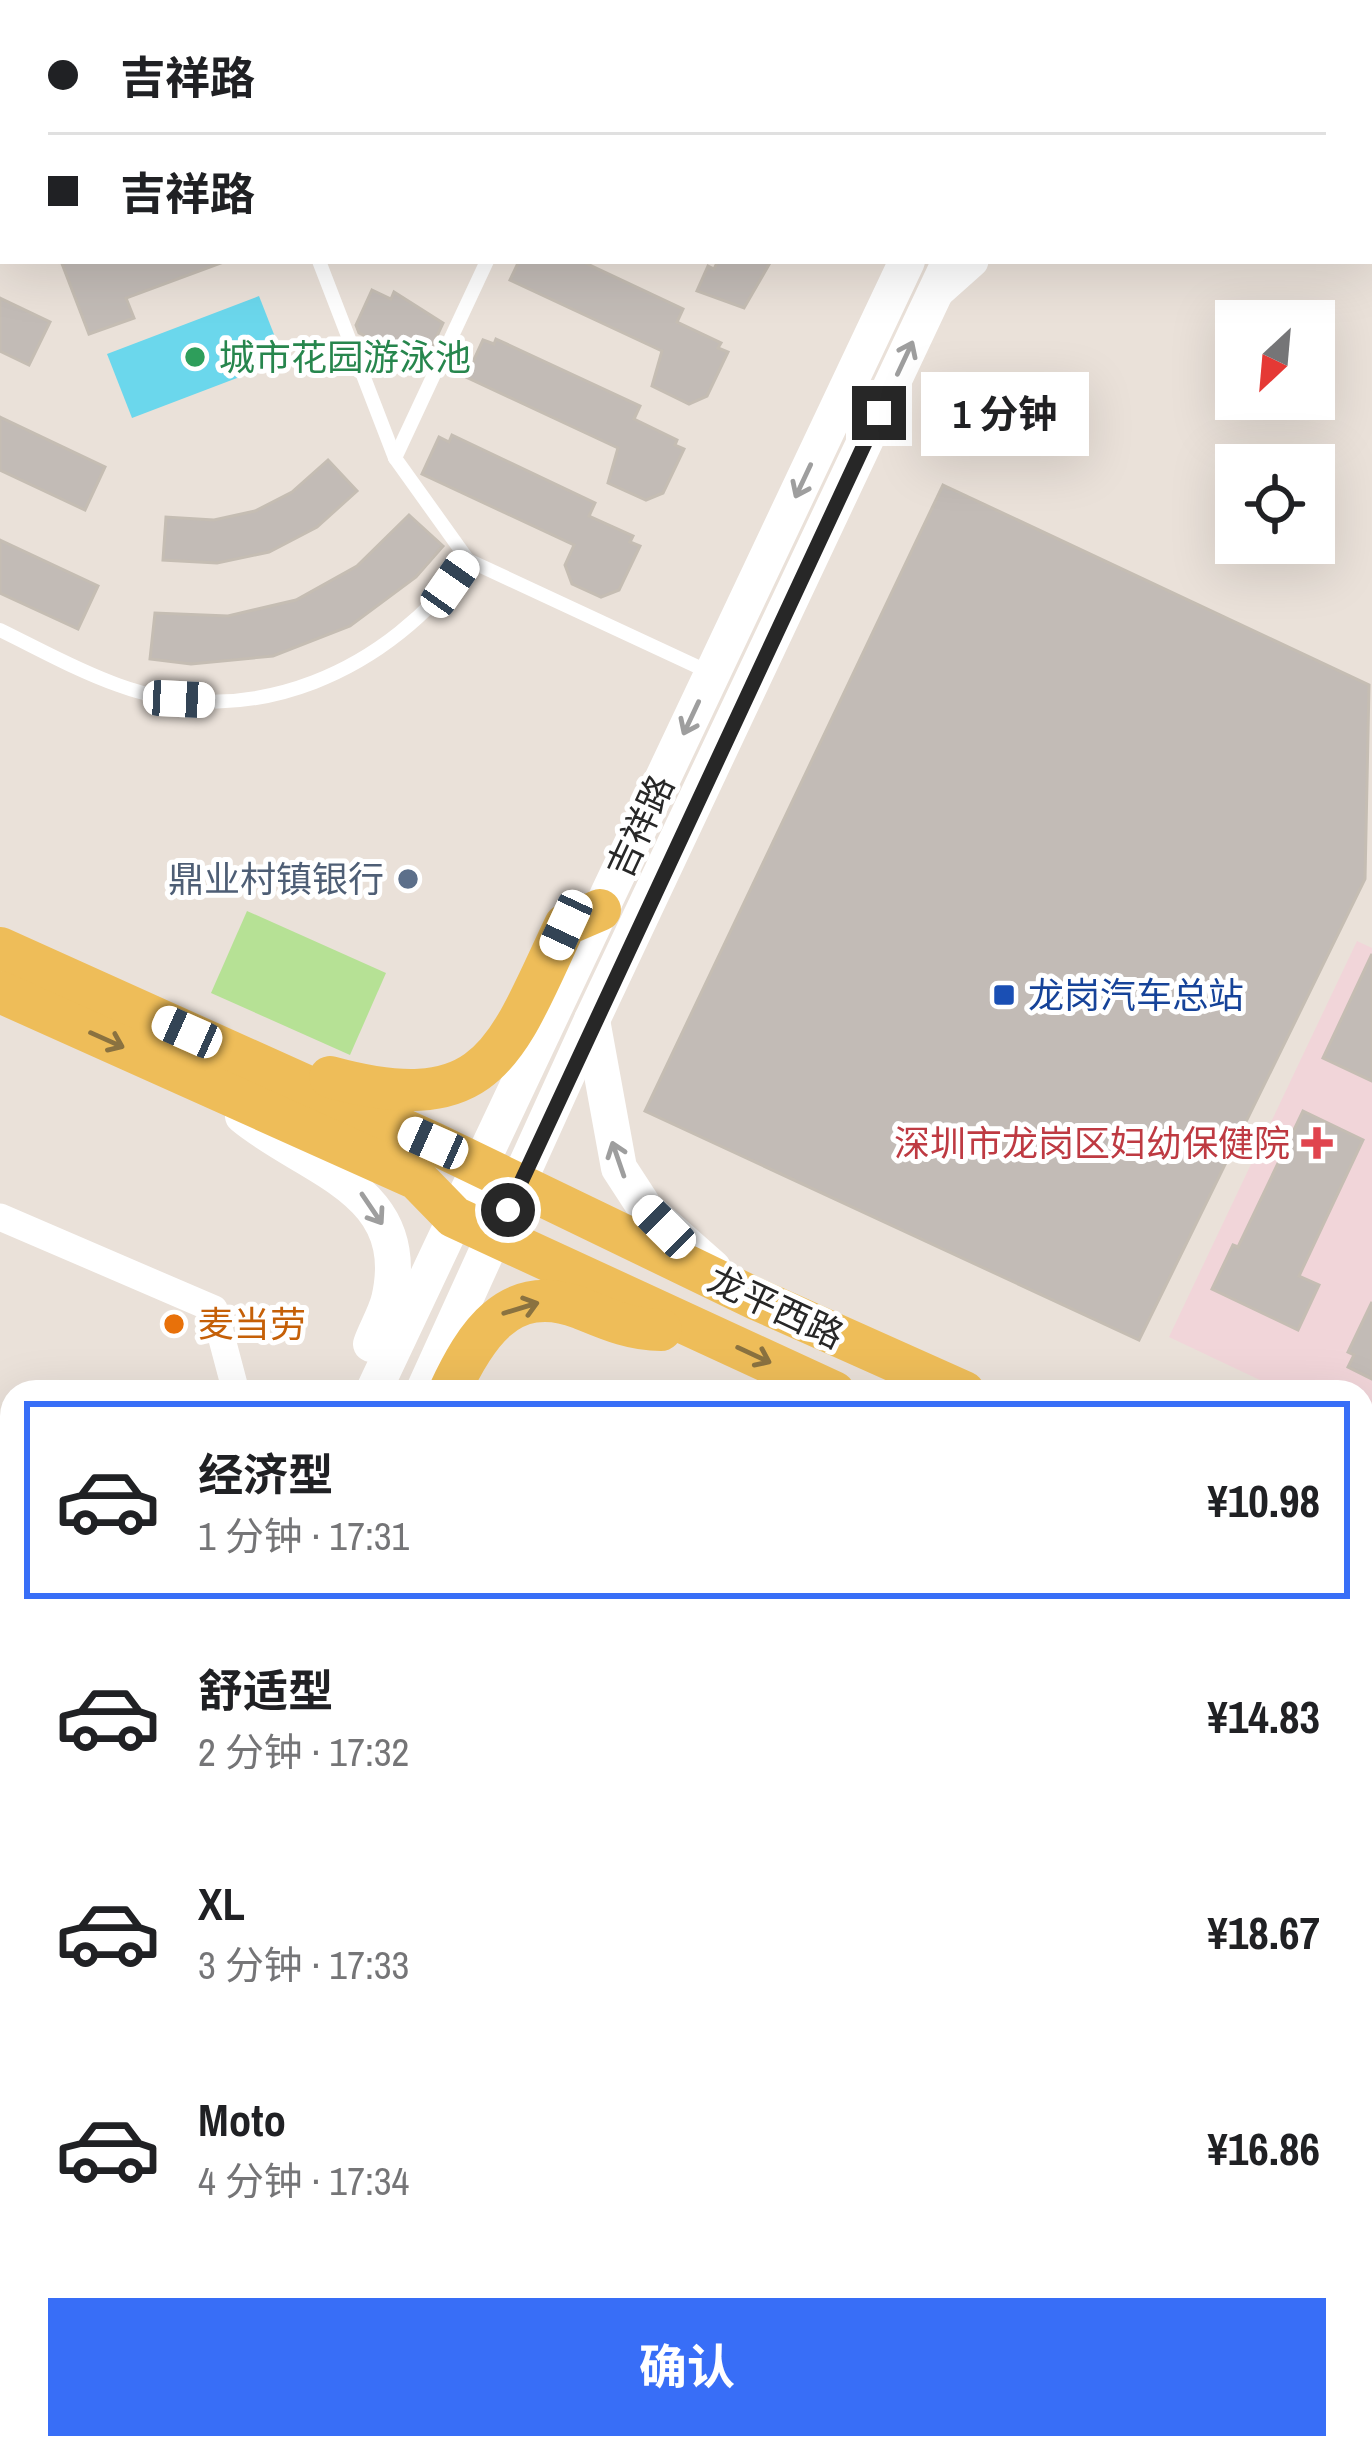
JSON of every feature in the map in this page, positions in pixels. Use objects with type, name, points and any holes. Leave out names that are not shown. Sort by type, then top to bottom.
[{"type":"main road","name":"吉祥路","points":[[379,1380],[901,266]]},
{"type":"main road","name":"吉祥路","points":[[429,1380],[592,1020],[943,278]]},
{"type":"main road","points":[[220,1068],[369,1088],[434,1090],[480,1072],[508,1046],[566,925],[600,910]]},
{"type":"main road","name":"龙平西路","points":[[0,948],[417,1179],[454,1217],[808,1380]]},
{"type":"main road","name":"龙平西路","points":[[0,992],[479,1165],[756,1299],[937,1380]]},
{"type":"main road","points":[[592,1020],[601,1050],[613,1148],[629,1188],[664,1227],[756,1299]]},
{"type":"main road","points":[[220,1068],[255,1126],[360,1191],[385,1227],[393,1271],[388,1304],[358,1380]]},
{"type":"main road","points":[[455,1380],[488,1323],[531,1300],[574,1306],[623,1325],[695,1328]]},
{"type":"street","points":[[0,1217],[214,1309],[233,1380]]},
{"type":"lane","points":[[320,264],[395,458],[468,560],[712,674]]},
{"type":"lane","points":[[395,458],[486,264]]},
{"type":"lane","points":[[0,630],[148,694],[210,701],[257,698],[332,676],[385,647],[431,608],[468,560]]},
{"type":"shaded area","name":"深圳市龙岗区妇幼保健院","points":[[1357,941],[1372,948],[1372,1380],[1260,1380],[1169,1337]]},
{"type":"green space","points":[[247,911],[386,973],[350,1055],[211,993]]},
{"type":"water","name":"城市花园游泳池","points":[[259,296],[284,360],[132,418],[107,354]]},
{"type":"building","points":[[62,264],[218,264],[126,298],[134,318],[89,334]]},
{"type":"building","points":[[518,264],[587,264],[683,309],[677,322],[721,343],[718,348],[728,352],[707,396],[689,404],[652,386],[662,351],[510,280]]},
{"type":"building","points":[[716,264],[769,264],[744,308],[697,291],[708,266],[714,269]]},
{"type":"building","points":[[372,290],[391,299],[394,292],[443,323],[424,364],[359,333],[356,325]]},
{"type":"building","points":[[0,298],[50,322],[29,365],[0,351]]},
{"type":"building","points":[[496,339],[640,406],[634,419],[677,440],[675,445],[684,449],[663,493],[646,500],[608,483],[618,448],[466,377],[483,340],[494,344]]},
{"type":"building","points":[[0,417],[105,467],[85,510],[0,470]]},
{"type":"building","points":[[452,435],[595,503],[589,516],[633,536],[630,542],[640,546],[619,590],[601,597],[572,584],[565,565],[574,545],[422,474],[439,437],[449,442]]},
{"type":"building","points":[[328,460],[357,491],[317,527],[269,552],[217,563],[163,560],[166,517],[214,520],[255,511],[292,492]]},
{"type":"building","name":"龙岗汽车总站","points":[[943,485],[1369,685],[1365,879],[1139,1340],[645,1111]]},
{"type":"building","points":[[409,515],[443,546],[416,577],[350,626],[273,656],[191,664],[150,659],[155,613],[228,616],[296,600],[357,566]]},
{"type":"building","points":[[0,540],[98,586],[78,629],[0,593]]},
{"type":"building","points":[[1372,954],[1372,1081],[1323,1058]]},
{"type":"building","points":[[1303,1111],[1363,1140],[1299,1276],[1319,1285],[1298,1330],[1212,1289],[1233,1245],[1238,1247]]},
{"type":"building","points":[[1372,1302],[1372,1379],[1348,1367],[1354,1355],[1348,1352]]},
{"type":"place","name":"城市花园游泳池","points":[[195,357]]},
{"type":"place","name":"鼎业村镇银行","points":[[408,879]]},
{"type":"place","name":"龙岗汽车总站","points":[[1004,995]]},
{"type":"place","name":"深圳市龙岗区妇幼保健院","points":[[1317,1143]]},
{"type":"place","name":"麦当劳","points":[[174,1324]]},
{"type":"route","points":[[508,1210],[592,1020],[879,413]]}]
